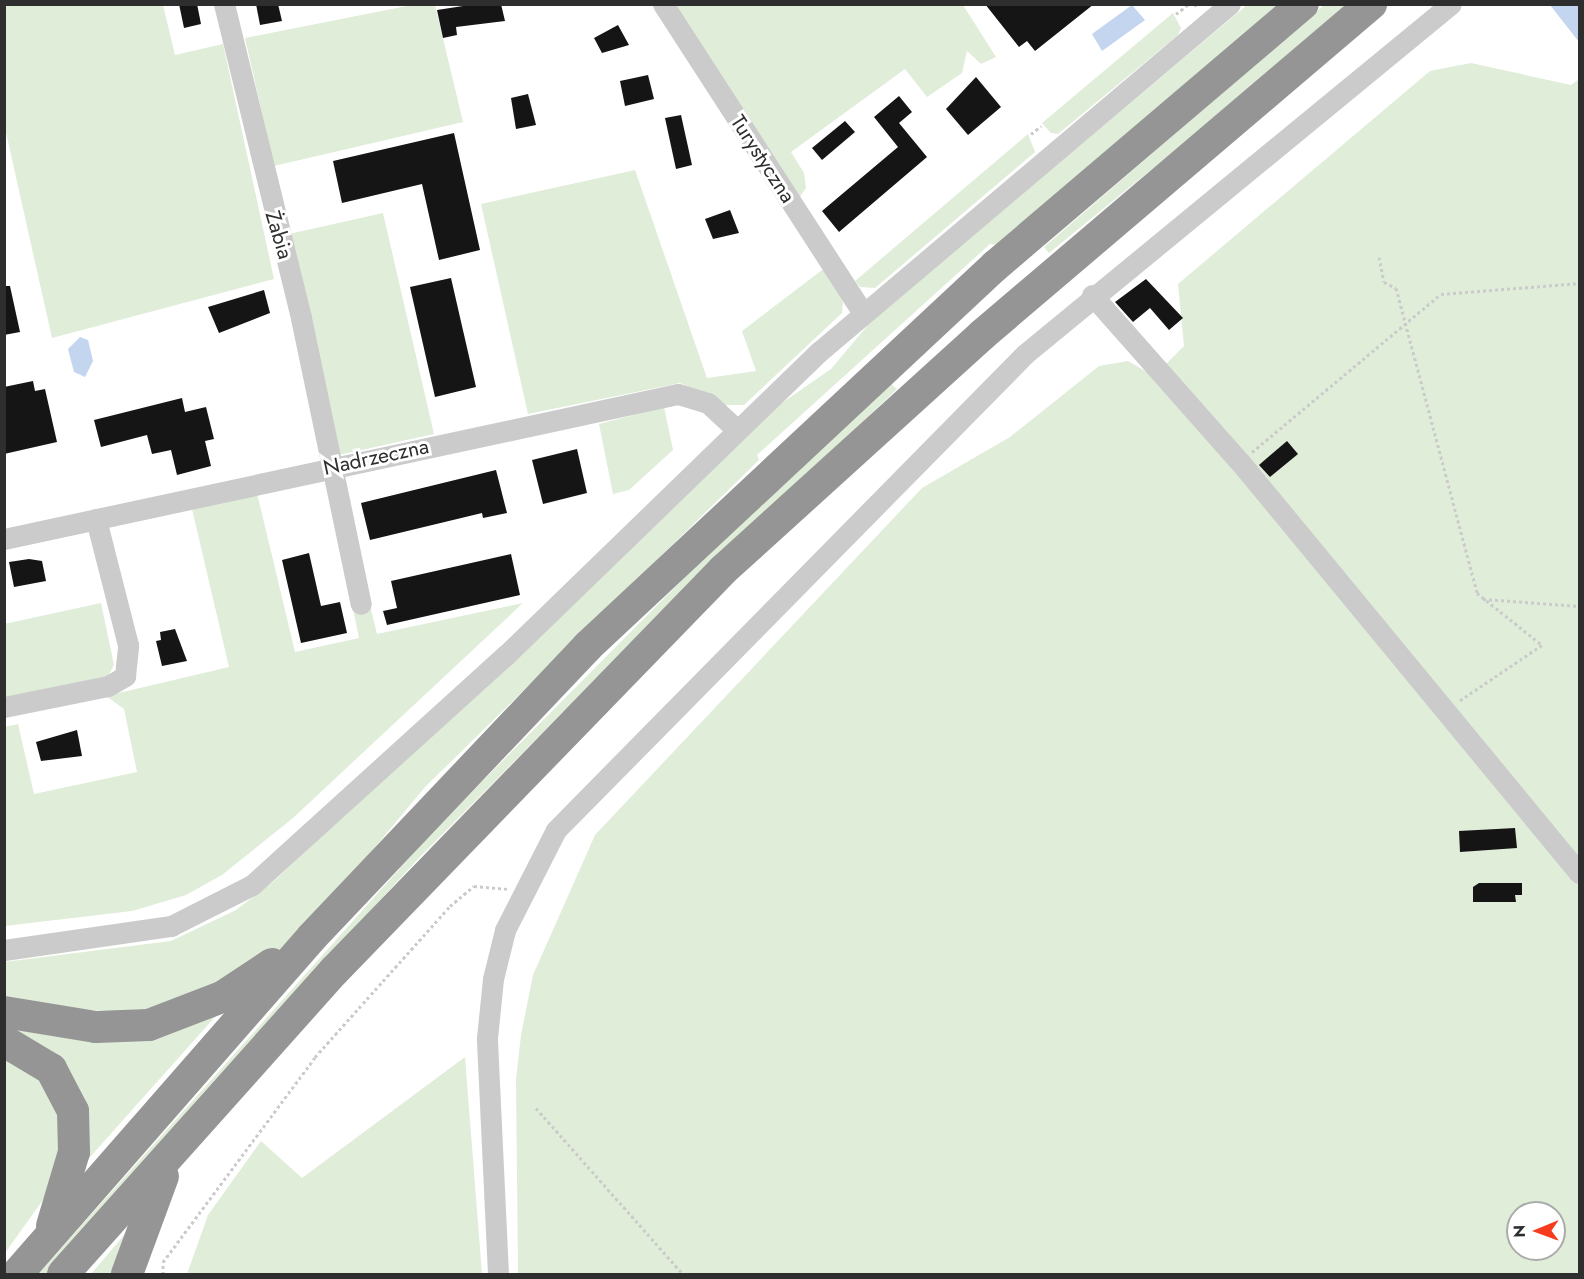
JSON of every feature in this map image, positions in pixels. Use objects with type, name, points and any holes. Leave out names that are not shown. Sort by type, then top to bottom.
[{"type":"highway","points":[[17,1275],[51,1233],[312,937],[588,646],[761,481],[995,266],[1304,4]]},
{"type":"highway","points":[[63,1275],[407,893],[723,570],[982,335],[1371,4]]},
{"type":"highway","points":[[4,1012],[96,1027],[149,1025],[222,997],[312,937]]},
{"type":"highway","points":[[4,1041],[51,1069],[73,1111],[74,1152],[51,1233]]},
{"type":"highway","points":[[128,1275],[150,1204],[177,1148]]},
{"type":"street","name":"Żabia","points":[[224,4],[301,318],[328,467],[361,604]]},
{"type":"street","name":"Turystyczna","points":[[663,4],[863,312]]},
{"type":"street","points":[[4,950],[171,926],[252,885],[506,655],[863,312],[1230,4]]},
{"type":"street","points":[[498,1275],[487,1038],[498,959],[521,893],[556,830],[586,794],[952,425],[1092,295],[1243,179],[1451,4]]},
{"type":"street","points":[[1092,295],[1240,462],[1579,873]]},
{"type":"street","name":"Nadrzeczna","points":[[4,539],[328,467],[678,394],[708,403],[738,430]]},
{"type":"street","points":[[4,707],[108,686],[125,676],[128,645],[96,519]]},
{"type":"path","points":[[1176,14],[1189,4]]},
{"type":"path","points":[[1031,134],[1041,126]]},
{"type":"path","points":[[1379,257],[1384,282],[1396,288],[1481,599],[1542,645],[1445,710]]},
{"type":"path","points":[[1240,462],[1441,294],[1580,283]]},
{"type":"path","points":[[1481,599],[1580,606]]},
{"type":"path","points":[[162,1275],[163,1262],[315,1057],[450,906],[474,886],[489,884],[521,893]]},
{"type":"path","points":[[536,1108],[683,1275]]},
{"type":"green space","points":[[4,5],[163,5],[175,55],[223,44],[274,279],[52,338],[5,128]]},
{"type":"green space","points":[[412,5],[435,5],[463,122],[274,166],[245,38]]},
{"type":"green space","points":[[673,5],[963,5],[996,57],[981,64],[967,51],[962,73],[927,97],[905,69],[791,152],[804,173],[806,188],[797,201]]},
{"type":"green space","points":[[1247,5],[1282,5],[997,245],[990,244],[757,455],[759,460],[425,787],[308,928],[262,966],[153,1014],[5,1004],[4,962],[171,941],[236,910],[274,881],[763,416],[831,369],[873,319]]},
{"type":"green space","points":[[1324,5],[1353,5],[1049,253],[1044,247]]},
{"type":"green space","points":[[1173,13],[1181,28],[1178,35],[1058,134],[1051,133],[1042,123]]},
{"type":"green space","points":[[1471,63],[1571,85],[1579,79],[1579,1274],[518,1274],[516,1079],[521,1035],[533,975],[595,835],[922,488],[1010,437],[1099,366],[1128,361],[1154,376],[1184,346],[1178,284],[1430,71]]},
{"type":"green space","points":[[1028,134],[1035,152],[875,288],[860,287],[855,281]]},
{"type":"green space","points":[[635,170],[707,378],[756,371],[742,331],[826,267],[843,302],[842,313],[744,405],[725,405],[680,383],[528,414],[481,204]]},
{"type":"green space","points":[[383,213],[434,434],[339,455],[289,234]]},
{"type":"green space","points":[[891,384],[897,389],[628,646],[419,858],[202,1094],[48,1274],[38,1274],[435,829],[708,554]]},
{"type":"green space","points":[[664,407],[673,450],[629,490],[613,494],[599,424]]},
{"type":"green space","points":[[257,493],[295,652],[359,638],[353,609],[370,605],[377,634],[523,603],[293,818],[222,875],[186,895],[132,911],[5,926],[4,727],[18,724],[34,794],[137,772],[124,709],[106,696],[229,667],[192,509]]},
{"type":"green space","points":[[101,603],[114,665],[108,676],[5,699],[4,624]]},
{"type":"green space","points":[[223,1008],[82,1166],[86,1133],[5,1032],[22,1023]]},
{"type":"green space","points":[[4,1051],[52,1088],[64,1138],[55,1183],[5,1253]]},
{"type":"green space","points":[[465,1057],[482,1274],[187,1274],[208,1215],[261,1141],[302,1178]]},
{"type":"green space","points":[[132,1226],[120,1274],[91,1274],[119,1241]]},
{"type":"water","points":[[1132,5],[1145,20],[1102,51],[1092,34]]},
{"type":"water","points":[[1550,5],[1579,5],[1579,42]]},
{"type":"water","points":[[80,337],[88,340],[93,361],[85,377],[74,372],[68,349]]},
{"type":"building","points":[[179,4],[197,4],[201,24],[184,28]]},
{"type":"building","points":[[256,4],[278,4],[282,21],[260,25]]},
{"type":"building","points":[[476,4],[501,4],[505,21],[456,27],[457,35],[443,38],[437,10]]},
{"type":"building","points":[[985,4],[1094,4],[1035,51],[1027,41],[1019,47]]},
{"type":"building","points":[[618,25],[629,45],[602,53],[594,38]]},
{"type":"building","points":[[648,75],[654,99],[625,106],[620,81]]},
{"type":"building","points":[[976,77],[1001,107],[968,135],[946,109]]},
{"type":"building","points":[[528,94],[536,125],[516,129],[511,98]]},
{"type":"building","points":[[899,96],[912,112],[899,123],[927,157],[839,232],[822,211],[898,147],[874,117]]},
{"type":"building","points":[[681,115],[692,165],[676,169],[665,118]]},
{"type":"building","points":[[845,121],[855,132],[822,160],[812,148]]},
{"type":"building","points":[[454,133],[480,250],[439,260],[422,184],[342,203],[333,161]]},
{"type":"building","points":[[730,210],[739,233],[713,239],[705,219]]},
{"type":"building","points":[[451,278],[476,387],[435,397],[410,287]]},
{"type":"building","points":[[1146,279],[1183,318],[1169,330],[1150,308],[1133,322],[1115,302]]},
{"type":"building","points":[[4,286],[10,286],[20,332],[4,335]]},
{"type":"building","points":[[264,290],[270,313],[219,333],[208,307]]},
{"type":"building","points":[[33,381],[35,391],[45,389],[57,442],[4,454],[4,387]]},
{"type":"building","points":[[182,398],[185,412],[206,407],[214,439],[205,441],[211,466],[177,475],[171,450],[152,454],[147,435],[101,447],[94,420]]},
{"type":"building","points":[[1287,441],[1298,454],[1270,477],[1259,465]]},
{"type":"building","points":[[577,449],[587,493],[543,504],[532,460]]},
{"type":"building","points":[[496,470],[507,513],[483,518],[482,513],[370,540],[361,503]]},
{"type":"building","points":[[309,553],[321,606],[340,602],[347,633],[301,643],[282,560]]},
{"type":"building","points":[[511,554],[520,595],[387,625],[383,611],[397,608],[391,581]]},
{"type":"building","points":[[29,559],[42,561],[46,581],[14,587],[9,562]]},
{"type":"building","points":[[175,629],[187,661],[162,666],[156,641],[161,640],[160,632]]},
{"type":"building","points":[[77,730],[82,756],[41,761],[36,742]]},
{"type":"building","points":[[1515,828],[1517,848],[1460,852],[1459,831]]},
{"type":"building","points":[[1479,883],[1522,883],[1522,895],[1515,895],[1516,902],[1473,902],[1473,887]]}]
